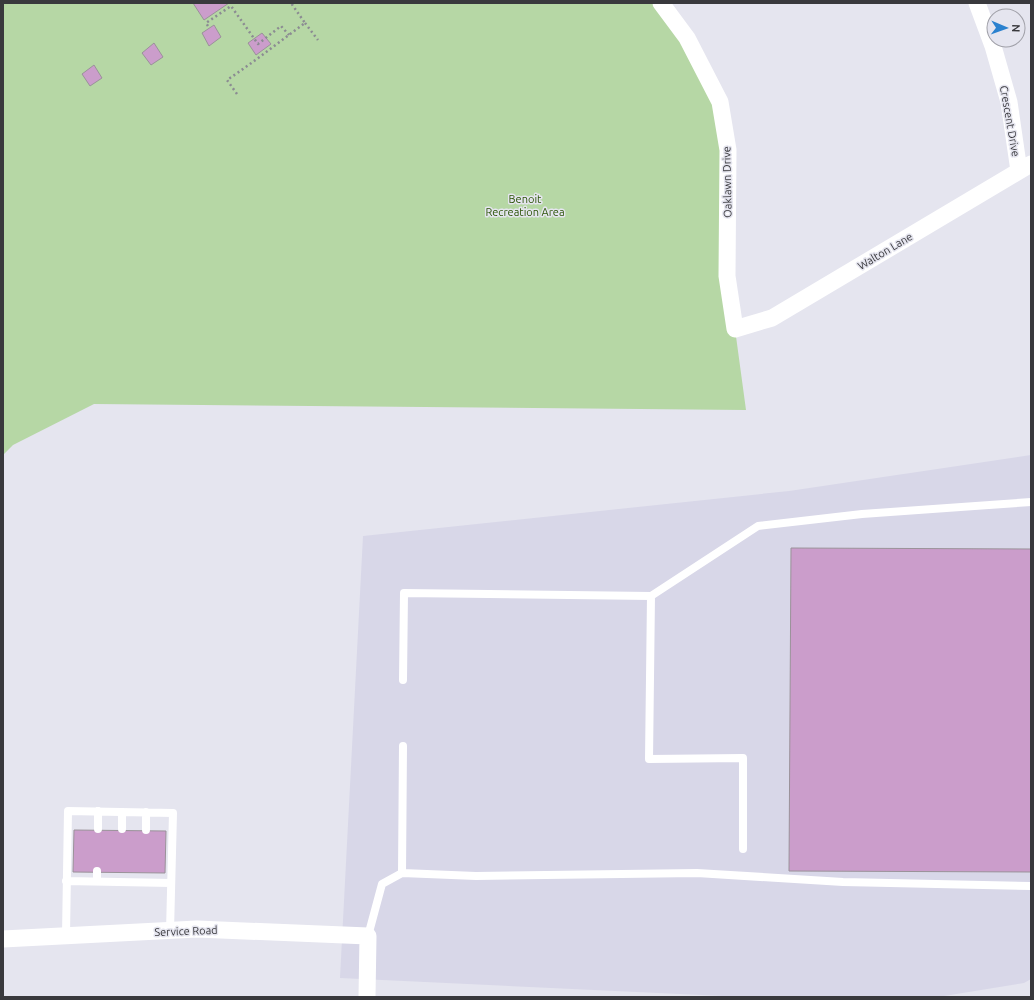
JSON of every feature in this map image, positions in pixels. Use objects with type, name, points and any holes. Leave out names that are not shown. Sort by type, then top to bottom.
[{"type":"street","name":"Oaklawn Drive","points":[[661,3],[687,38],[720,102],[728,150],[727,276],[735,329]]},
{"type":"street","name":"Crescent Drive","points":[[977,3],[993,46],[1009,102],[1025,168]]},
{"type":"street","name":"Walton Lane","points":[[735,329],[772,318],[1025,168]]},
{"type":"street","name":"Service Road","points":[[9,939],[197,929],[368,936]]},
{"type":"street","points":[[367,997],[368,936]]},
{"type":"lane","points":[[403,680],[404,593],[651,596],[758,526],[862,514],[1031,502]]},
{"type":"lane","points":[[651,596],[649,759],[743,758],[743,850]]},
{"type":"lane","points":[[402,874],[403,746]]},
{"type":"lane","points":[[66,935],[68,811],[173,813],[170,931]]},
{"type":"lane","points":[[98,811],[98,829]]},
{"type":"lane","points":[[122,812],[122,830]]},
{"type":"lane","points":[[146,812],[146,830]]},
{"type":"lane","points":[[97,871],[97,881]]},
{"type":"lane","points":[[122,873],[122,882]]},
{"type":"lane","points":[[145,873],[145,882]]},
{"type":"lane","points":[[368,936],[382,884],[402,874],[476,876],[697,873],[843,882],[1031,886]]},
{"type":"lane","points":[[66,881],[171,883]]},
{"type":"path","points":[[291,3],[318,40]]},
{"type":"path","points":[[208,26],[206,23],[231,6],[258,44],[281,26],[289,35]]},
{"type":"path","points":[[237,94],[227,80],[258,60],[305,23]]},
{"type":"shaded area","points":[[1031,455],[1031,979],[1024,983],[938,997],[744,997],[340,978],[363,536],[789,491]]},
{"type":"green space","name":"Benoit Recreation Area","points":[[3,3],[661,3],[720,102],[735,329],[746,410],[94,404],[13,445],[3,455]]},
{"type":"building","points":[[193,3],[229,3],[204,20]]},
{"type":"building","points":[[214,25],[221,37],[209,46],[202,33]]},
{"type":"building","points":[[262,33],[271,44],[256,55],[248,43]]},
{"type":"building","points":[[154,43],[163,57],[151,65],[142,53]]},
{"type":"building","points":[[94,65],[102,78],[90,86],[82,74]]},
{"type":"building","points":[[791,548],[1031,549],[1031,872],[789,871]]},
{"type":"building","points":[[74,830],[166,831],[165,873],[73,872]]}]
